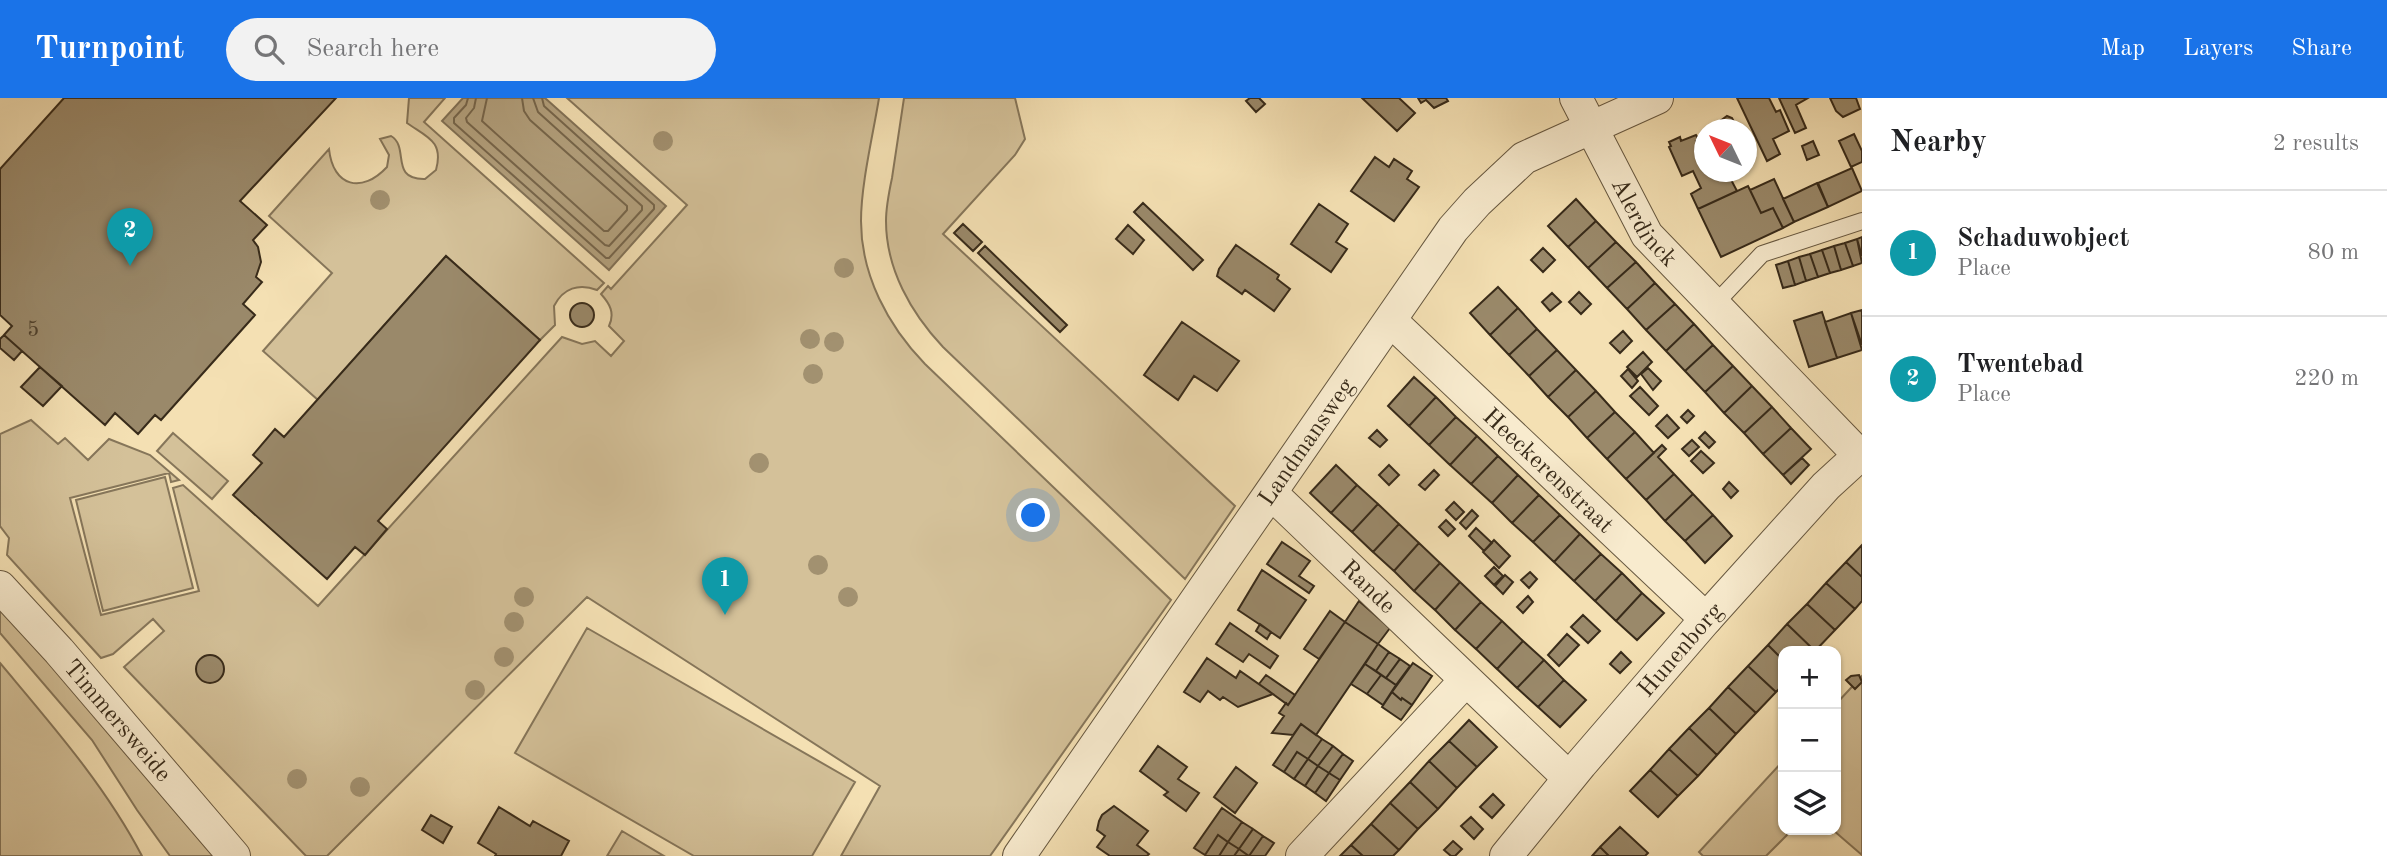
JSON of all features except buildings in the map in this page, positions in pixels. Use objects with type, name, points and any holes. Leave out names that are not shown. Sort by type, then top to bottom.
[{"type":"street","name":"Alerdinck","points":[[1576,98],[1647,235],[1861,455]]},
{"type":"street","name":"Landmansweg","points":[[1019,856],[1453,229],[1476,202],[1524,158],[1657,98]]},
{"type":"street","name":"Heeckerenstraat","points":[[1391,321],[1706,619]]},
{"type":"street","name":"Hunenborg","points":[[1506,856],[1569,778],[1706,619],[1826,486],[1861,455]]},
{"type":"street","name":"Rande","points":[[1271,492],[1569,778]]},
{"type":"street","name":"Timmersweide","points":[[0,587],[59,651],[234,856]]},
{"type":"street","points":[[1302,856],[1465,681]]},
{"type":"lane","points":[[1714,305],[1762,254],[1862,221]]},
{"type":"shaded area","points":[[409,98],[445,98],[424,122],[604,283],[597,290],[578,287],[562,295],[554,306],[555,325],[540,340],[446,256],[318,400],[263,351],[332,273],[269,216],[329,149],[336,172],[350,182],[368,181],[387,167],[389,155],[380,139],[391,136],[399,148],[403,169],[407,174],[425,179],[436,170],[436,146],[427,136],[407,123]]},
{"type":"shaded area","points":[[567,98],[879,98],[865,176],[861,221],[862,241],[871,280],[888,316],[925,364],[1171,600],[990,856],[841,856],[880,786],[587,597],[327,856],[306,856],[124,667],[164,631],[153,619],[113,654],[101,658],[7,555],[9,538],[0,526],[0,434],[31,420],[58,444],[65,438],[88,460],[109,439],[150,455],[179,480],[171,482],[169,473],[70,498],[101,615],[199,591],[173,488],[183,485],[318,606],[562,337],[582,344],[595,341],[611,356],[624,341],[609,326],[611,309],[601,294],[608,286],[611,289],[687,205]]},
{"type":"shaded area","points":[[904,98],[1015,98],[1025,139],[1015,155],[943,234],[1235,506],[1185,579],[943,347],[911,305],[890,256],[886,221]]},
{"type":"shaded area","points":[[173,433],[228,481],[212,499],[157,451]]},
{"type":"shaded area","points":[[165,477],[193,588],[103,611],[76,500]]},
{"type":"shaded area","points":[[0,605],[224,856],[170,856],[92,740],[0,633]]},
{"type":"shaded area","points":[[587,628],[855,782],[812,856],[694,856],[515,753]]},
{"type":"shaded area","points":[[0,663],[94,780],[142,856],[0,856]]},
{"type":"shaded area","points":[[1862,676],[1862,855],[1839,835],[1841,835],[1841,699]]},
{"type":"shaded area","points":[[1778,766],[1778,835],[1787,835],[1766,856],[1703,856],[1699,852]]},
{"type":"shaded area","points":[[622,831],[664,856],[607,856]]},
{"type":"water","points":[[463,98],[545,98],[666,206],[609,270],[442,121]]},
{"type":"place","name":"Twentebad","points":[[130,266]]},
{"type":"place","name":"Schaduwobject","points":[[725,615]]}]
